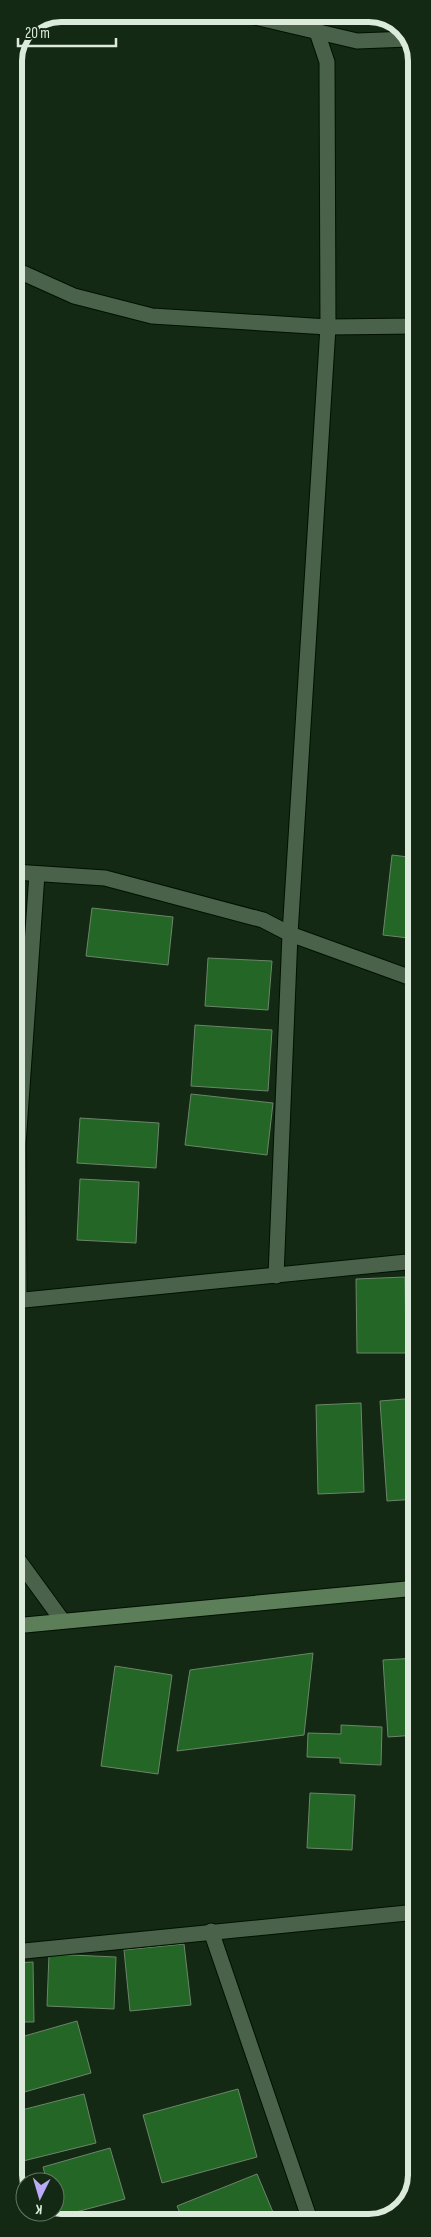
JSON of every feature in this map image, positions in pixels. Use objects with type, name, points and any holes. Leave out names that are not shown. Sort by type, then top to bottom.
[{"type":"street","points":[[277,23],[357,41],[402,39]]},
{"type":"street","points":[[276,1276],[290,934],[328,327],[327,62],[314,23]]},
{"type":"street","points":[[22,273],[74,296],[152,316],[328,327],[408,326]]},
{"type":"street","points":[[22,873],[105,878],[263,920],[290,934],[408,977]]},
{"type":"street","points":[[22,1080],[37,874]]},
{"type":"street","points":[[23,1300],[408,1262]]},
{"type":"street","points":[[23,1566],[62,1620]]},
{"type":"street","points":[[23,1625],[408,1589]]},
{"type":"street","points":[[23,1951],[408,1913]]},
{"type":"street","points":[[211,1931],[308,2214]]},
{"type":"building","points":[[392,855],[408,857],[408,938],[383,935]]},
{"type":"building","points":[[92,908],[173,917],[168,965],[86,956]]},
{"type":"building","points":[[208,958],[272,961],[268,1010],[205,1006]]},
{"type":"building","points":[[195,1025],[272,1030],[268,1091],[191,1086]]},
{"type":"building","points":[[191,1094],[273,1103],[267,1155],[185,1145]]},
{"type":"building","points":[[80,1118],[159,1123],[156,1168],[77,1163]]},
{"type":"building","points":[[80,1179],[139,1182],[136,1243],[77,1240]]},
{"type":"building","points":[[405,1277],[406,1353],[357,1353],[356,1279]]},
{"type":"building","points":[[408,1399],[408,1500],[387,1501],[380,1401]]},
{"type":"building","points":[[361,1403],[364,1492],[318,1494],[316,1405]]},
{"type":"building","points":[[313,1653],[304,1735],[177,1751],[190,1670]]},
{"type":"building","points":[[408,1659],[408,1736],[388,1737],[383,1660]]},
{"type":"building","points":[[115,1666],[172,1675],[158,1774],[101,1766]]},
{"type":"building","points":[[341,1725],[382,1727],[381,1765],[340,1763],[340,1758],[307,1757],[308,1733],[341,1734]]},
{"type":"building","points":[[310,1793],[355,1795],[352,1850],[307,1848]]},
{"type":"building","points":[[184,1944],[191,2005],[130,2011],[124,1950]]},
{"type":"building","points":[[49,1954],[116,1957],[114,2009],[47,2006]]},
{"type":"building","points":[[33,1962],[34,2022],[23,2022],[23,1963]]},
{"type":"building","points":[[77,2021],[91,2073],[23,2092],[23,2036]]},
{"type":"building","points":[[238,2089],[257,2157],[162,2183],[143,2115]]},
{"type":"building","points":[[84,2094],[96,2143],[23,2161],[23,2110]]},
{"type":"building","points":[[110,2148],[125,2199],[65,2214],[65,2172],[44,2172],[43,2167]]},
{"type":"building","points":[[257,2174],[274,2214],[180,2214],[177,2206]]}]
